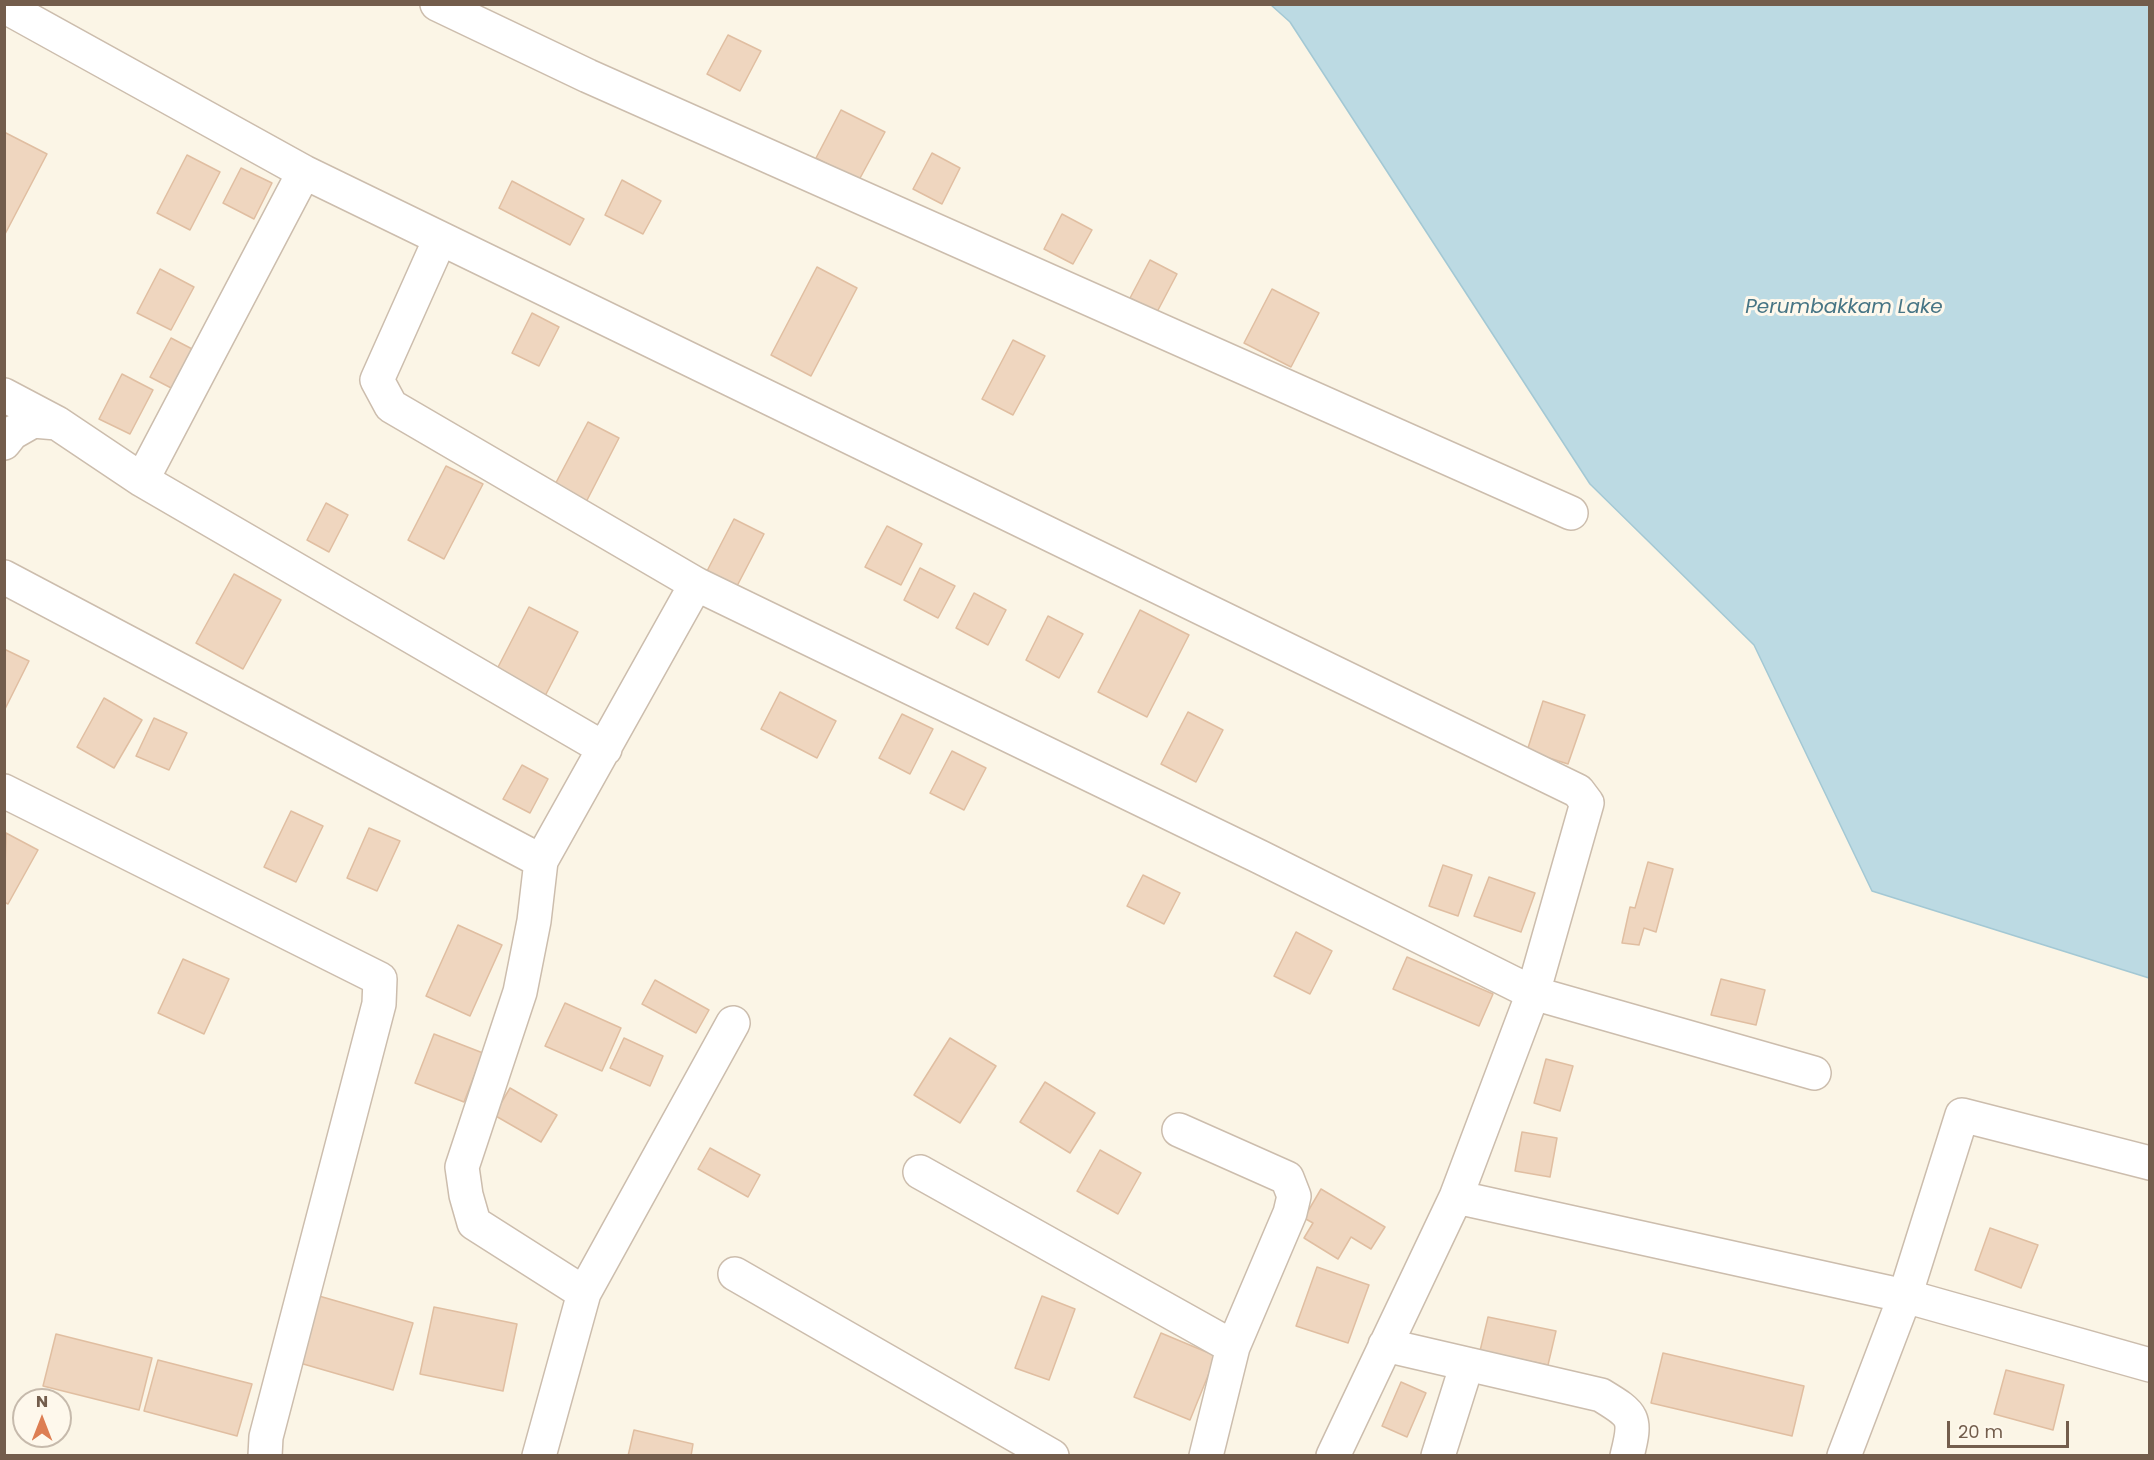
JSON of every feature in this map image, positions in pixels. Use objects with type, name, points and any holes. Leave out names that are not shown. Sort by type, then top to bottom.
[{"type":"street","points":[[438,4],[588,76],[1571,513]]},
{"type":"street","points":[[4,6],[304,172],[1578,791],[1587,803],[1533,993],[1456,1197],[1333,1455]]},
{"type":"street","points":[[142,480],[304,172]]},
{"type":"street","points":[[440,239],[377,380],[391,406],[696,584],[1260,857],[1533,993],[1814,1073]]},
{"type":"street","points":[[4,395],[57,423],[142,480],[605,749]]},
{"type":"street","points":[[4,443],[12,433],[33,421],[57,423]]},
{"type":"street","points":[[4,578],[541,861]]},
{"type":"street","points":[[584,1293],[474,1223],[466,1195],[462,1167],[520,992],[534,921],[541,861],[696,584]]},
{"type":"street","points":[[4,791],[380,979],[379,1004],[266,1437],[265,1455]]},
{"type":"street","points":[[539,1455],[584,1293],[733,1023]]},
{"type":"street","points":[[1844,1455],[1905,1296],[1962,1115],[2150,1163]]},
{"type":"street","points":[[1179,1130],[1287,1178],[1294,1196],[1290,1213],[1233,1347],[1206,1455]]},
{"type":"street","points":[[920,1172],[1233,1347]]},
{"type":"street","points":[[1456,1197],[1905,1296],[2150,1365]]},
{"type":"street","points":[[735,1274],[1052,1455]]},
{"type":"street","points":[[1385,1346],[1600,1395],[1626,1410],[1634,1429],[1627,1455]]},
{"type":"street","points":[[1438,1455],[1467,1364]]},
{"type":"water","name":"Perumbakkam Lake","points":[[1271,5],[2149,5],[2149,978],[1872,891],[1754,645],[1590,484],[1290,22]]},
{"type":"building","points":[[728,35],[761,51],[740,91],[707,74]]},
{"type":"building","points":[[841,110],[885,132],[859,180],[816,158]]},
{"type":"building","points":[[4,132],[47,154],[4,236]]},
{"type":"building","points":[[932,153],[960,168],[942,204],[913,189]]},
{"type":"building","points":[[187,155],[220,172],[190,230],[157,213]]},
{"type":"building","points":[[241,168],[272,183],[254,219],[223,203]]},
{"type":"building","points":[[622,180],[661,201],[643,234],[605,215]]},
{"type":"building","points":[[512,181],[584,219],[570,245],[499,208]]},
{"type":"building","points":[[1062,214],[1092,230],[1073,264],[1044,249]]},
{"type":"building","points":[[1150,260],[1177,274],[1157,312],[1130,298]]},
{"type":"building","points":[[817,267],[857,288],[811,376],[771,355]]},
{"type":"building","points":[[160,269],[194,287],[171,330],[137,313]]},
{"type":"building","points":[[1272,289],[1319,313],[1291,367],[1244,343]]},
{"type":"building","points":[[532,313],[559,327],[539,366],[512,353]]},
{"type":"building","points":[[171,338],[196,351],[175,390],[150,377]]},
{"type":"building","points":[[1013,340],[1045,356],[1013,415],[982,399]]},
{"type":"building","points":[[122,374],[153,390],[130,434],[99,419]]},
{"type":"building","points":[[588,422],[619,438],[583,508],[551,492]]},
{"type":"building","points":[[446,466],[483,484],[444,559],[408,540]]},
{"type":"building","points":[[326,503],[348,515],[329,552],[307,540]]},
{"type":"building","points":[[734,519],[764,534],[737,586],[707,571]]},
{"type":"building","points":[[887,526],[922,544],[901,585],[865,567]]},
{"type":"building","points":[[920,568],[955,586],[938,618],[904,600]]},
{"type":"building","points":[[234,574],[281,600],[243,669],[196,643]]},
{"type":"building","points":[[974,593],[1006,610],[988,645],[956,628]]},
{"type":"building","points":[[529,607],[578,632],[544,698],[495,673]]},
{"type":"building","points":[[1140,610],[1189,635],[1147,717],[1098,692]]},
{"type":"building","points":[[1048,616],[1083,634],[1059,678],[1026,660]]},
{"type":"building","points":[[4,649],[29,661],[4,711]]},
{"type":"building","points":[[780,692],[836,721],[817,758],[761,729]]},
{"type":"building","points":[[104,698],[142,720],[114,768],[77,747]]},
{"type":"building","points":[[1543,701],[1585,715],[1568,764],[1527,751]]},
{"type":"building","points":[[1188,712],[1223,730],[1196,782],[1161,764]]},
{"type":"building","points":[[902,714],[933,729],[910,774],[879,758]]},
{"type":"building","points":[[154,718],[187,733],[169,770],[136,756]]},
{"type":"building","points":[[952,751],[986,768],[964,810],[930,793]]},
{"type":"building","points":[[522,765],[548,779],[530,813],[503,799]]},
{"type":"building","points":[[291,811],[323,826],[296,882],[264,867]]},
{"type":"building","points":[[369,828],[400,841],[377,891],[347,878]]},
{"type":"building","points":[[6,833],[38,850],[8,904],[4,902]]},
{"type":"building","points":[[1648,862],[1673,869],[1656,932],[1644,928],[1639,945],[1622,943],[1630,907],[1635,908]]},
{"type":"building","points":[[1443,865],[1472,875],[1458,916],[1429,906]]},
{"type":"building","points":[[1143,875],[1180,893],[1164,924],[1127,906]]},
{"type":"building","points":[[1489,877],[1535,893],[1521,932],[1474,916]]},
{"type":"building","points":[[458,925],[502,945],[470,1016],[426,996]]},
{"type":"building","points":[[1296,932],[1332,951],[1310,994],[1274,976]]},
{"type":"building","points":[[1407,957],[1493,994],[1479,1026],[1393,989]]},
{"type":"building","points":[[183,959],[229,979],[204,1034],[158,1013]]},
{"type":"building","points":[[1721,979],[1765,990],[1756,1025],[1711,1015]]},
{"type":"building","points":[[655,980],[709,1010],[696,1033],[642,1004]]},
{"type":"building","points":[[565,1003],[621,1028],[602,1071],[545,1046]]},
{"type":"building","points":[[434,1034],[483,1053],[464,1102],[415,1083]]},
{"type":"building","points":[[624,1038],[663,1056],[650,1086],[610,1068]]},
{"type":"building","points":[[950,1038],[996,1066],[960,1123],[914,1095]]},
{"type":"building","points":[[1546,1059],[1573,1066],[1560,1111],[1534,1103]]},
{"type":"building","points":[[1045,1082],[1095,1113],[1070,1153],[1020,1122]]},
{"type":"building","points":[[510,1088],[557,1115],[541,1142],[494,1115]]},
{"type":"building","points":[[1522,1132],[1557,1138],[1550,1177],[1515,1171]]},
{"type":"building","points":[[710,1148],[760,1175],[748,1197],[698,1169]]},
{"type":"building","points":[[1100,1150],[1141,1173],[1118,1214],[1077,1191]]},
{"type":"building","points":[[1321,1189],[1385,1227],[1371,1249],[1351,1237],[1338,1259],[1304,1238],[1313,1223],[1304,1218]]},
{"type":"building","points":[[1990,1228],[2038,1245],[2021,1288],[1975,1270]]},
{"type":"building","points":[[1317,1267],[1369,1285],[1348,1343],[1296,1326]]},
{"type":"building","points":[[312,1294],[413,1323],[393,1390],[293,1361]]},
{"type":"building","points":[[1042,1296],[1075,1309],[1049,1380],[1015,1368]]},
{"type":"building","points":[[434,1307],[517,1324],[503,1391],[420,1374]]},
{"type":"building","points":[[1488,1317],[1556,1331],[1548,1365],[1480,1351]]},
{"type":"building","points":[[1161,1333],[1216,1356],[1190,1420],[1134,1397]]},
{"type":"building","points":[[56,1334],[152,1358],[139,1410],[72,1393],[72,1388],[43,1386]]},
{"type":"building","points":[[1663,1353],[1804,1386],[1792,1436],[1651,1403]]},
{"type":"building","points":[[158,1360],[252,1384],[237,1436],[144,1411]]},
{"type":"building","points":[[2006,1370],[2064,1385],[2053,1430],[1994,1414]]},
{"type":"building","points":[[1401,1382],[1426,1393],[1407,1437],[1382,1426]]},
{"type":"building","points":[[634,1430],[693,1444],[691,1456],[628,1456]]}]
